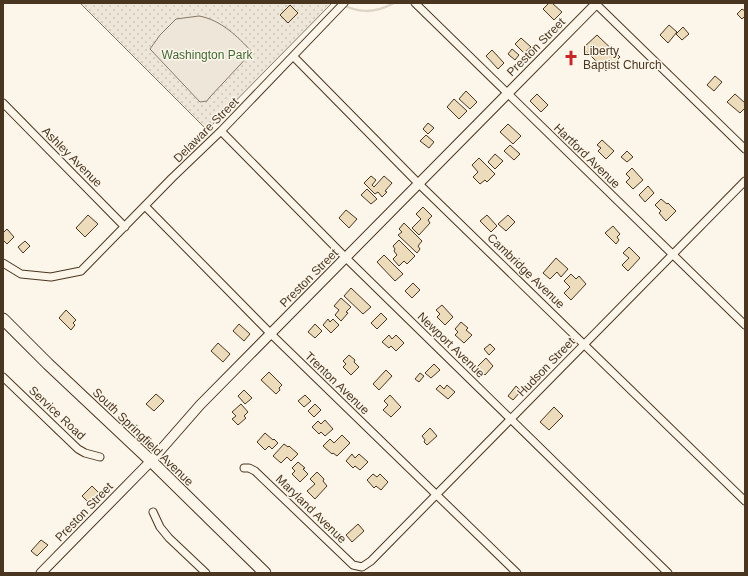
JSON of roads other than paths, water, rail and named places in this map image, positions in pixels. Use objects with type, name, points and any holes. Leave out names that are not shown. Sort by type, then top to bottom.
[{"type":"main road","name":"South Springfield Avenue","points":[[3,319],[265,573]]},
{"type":"street","name":"Delaware Street","points":[[3,262],[21,274],[51,277],[81,271],[221,131],[344,3]]},
{"type":"street","name":"Hartford Avenue","points":[[415,3],[745,325]]},
{"type":"street","name":"Preston Street","points":[[41,573],[151,461],[200,405],[596,3]]},
{"type":"street","points":[[596,3],[745,149]]},
{"type":"street","name":"Cambridge Avenue","points":[[293,56],[419,184],[745,500]]},
{"type":"street","name":"Ashley Avenue","points":[[3,103],[125,227]]},
{"type":"street","name":"Newport Avenue","points":[[221,131],[346,258],[668,573]]},
{"type":"street","name":"Hudson Street","points":[[362,567],[371,561],[745,181]]},
{"type":"street","name":"Trenton Avenue","points":[[145,206],[271,334],[517,573]]},
{"type":"street","name":"Service Road","points":[[3,377],[78,449],[85,453],[100,457]]},
{"type":"street","name":"Maryland Avenue","points":[[244,468],[249,468],[255,471],[353,565],[362,567]]},
{"type":"street","points":[[152,512],[160,527],[169,538],[206,573]]},
{"type":"waterway","points":[[338,3],[352,9],[366,11],[380,9],[394,3]]},
{"type":"place","name":"Liberty Baptist Church","points":[[571,58]]},
{"type":"park label","name":"Washington Park","points":[[207,55]]}]
